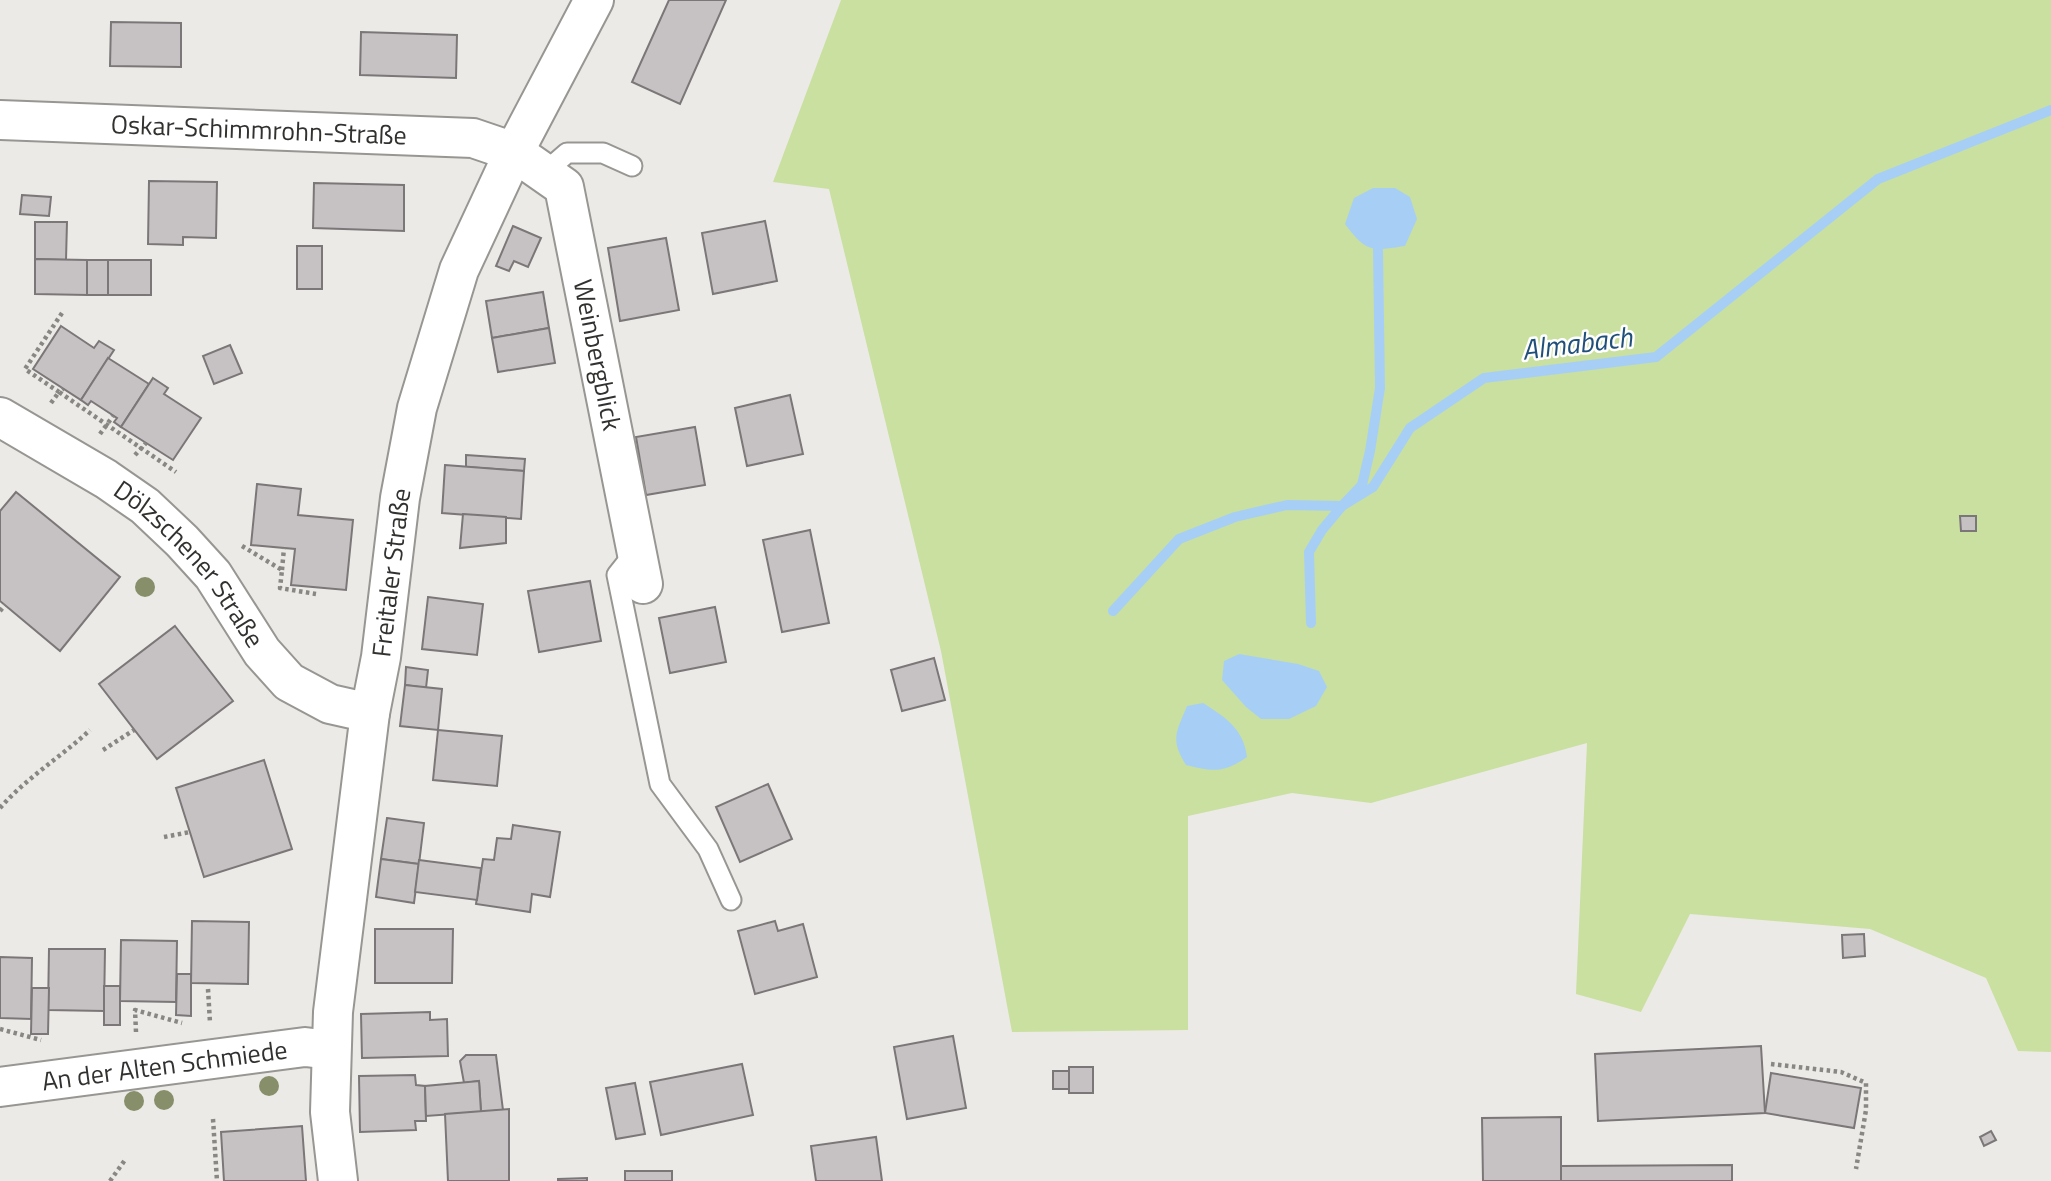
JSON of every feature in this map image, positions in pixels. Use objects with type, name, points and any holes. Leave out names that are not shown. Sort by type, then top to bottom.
[{"type":"street","name":"Freitaler Straße","points":[[338,1181],[330,1112],[333,1012],[370,713],[381,657],[400,498],[417,408],[458,270],[529,163],[594,0]]},
{"type":"street","name":"Oskar-Schimmrohn-Straße","points":[[0,120],[473,138],[529,163]]},
{"type":"street","name":"Weinbergblick","points":[[529,163],[564,187],[640,567]]},
{"type":"street","name":"Dölzschener Straße","points":[[0,417],[106,479],[145,506],[213,575],[262,652],[289,682],[330,704],[370,713]]},
{"type":"street","name":"An der Alten Schmiede","points":[[0,1087],[305,1048],[331,1049]]},
{"type":"lane","points":[[529,163],[567,153],[603,153],[632,166]]},
{"type":"lane","points":[[640,567],[617,575],[660,783],[708,849],[732,900]]},
{"type":"path","points":[[62,313],[25,369],[61,391],[176,472]]},
{"type":"path","points":[[48,407],[61,391]]},
{"type":"path","points":[[238,544],[282,570]]},
{"type":"path","points":[[284,548],[280,588],[316,594]]},
{"type":"path","points":[[0,611],[5,605]]},
{"type":"path","points":[[0,808],[13,793],[90,730]]},
{"type":"path","points":[[103,750],[134,730]]},
{"type":"path","points":[[163,837],[190,832]]},
{"type":"path","points":[[208,989],[211,1026]]},
{"type":"path","points":[[136,1034],[135,1010],[182,1023]]},
{"type":"path","points":[[0,1029],[41,1040]]},
{"type":"path","points":[[1772,1064],[1841,1072],[1866,1083],[1866,1110],[1856,1169]]},
{"type":"path","points":[[213,1119],[217,1181]]},
{"type":"path","points":[[110,1181],[125,1160]]},
{"type":"green space","points":[[841,0],[2051,0],[2051,1052],[2018,1051],[1986,978],[1870,929],[1690,914],[1641,1012],[1576,994],[1587,743],[1371,803],[1292,793],[1188,816],[1188,1030],[1012,1032],[941,651],[829,189],[773,182]]},
{"type":"water","points":[[1373,188],[1395,188],[1410,197],[1417,219],[1405,246],[1370,248],[1345,224],[1354,198]]},
{"type":"water","points":[[1239,654],[1298,664],[1319,671],[1327,687],[1316,706],[1289,719],[1261,719],[1246,707],[1222,680],[1224,661]]},
{"type":"water","points":[[1203,703],[1238,731],[1247,757],[1218,770],[1186,765],[1178,749],[1176,736],[1187,706]]},
{"type":"building","points":[[669,0],[726,0],[680,104],[632,82]]},
{"type":"building","points":[[111,22],[181,23],[181,67],[110,66]]},
{"type":"building","points":[[361,32],[457,35],[456,78],[360,75]]},
{"type":"building","points":[[149,181],[217,182],[216,238],[183,237],[183,245],[148,244]]},
{"type":"building","points":[[314,183],[404,185],[404,231],[313,228]]},
{"type":"building","points":[[22,195],[51,197],[49,216],[20,214]]},
{"type":"building","points":[[765,221],[777,281],[713,294],[702,233]]},
{"type":"building","points":[[35,222],[67,222],[66,260],[35,259]]},
{"type":"building","points":[[513,226],[541,238],[528,267],[514,261],[509,271],[496,266]]},
{"type":"building","points":[[666,238],[679,310],[620,321],[608,248]]},
{"type":"building","points":[[297,246],[322,246],[322,289],[297,289]]},
{"type":"building","points":[[35,259],[87,260],[87,295],[35,294]]},
{"type":"building","points":[[87,260],[108,260],[108,295],[87,295]]},
{"type":"building","points":[[108,260],[151,260],[151,295],[108,295]]},
{"type":"building","points":[[543,292],[549,328],[492,338],[486,301]]},
{"type":"building","points":[[61,326],[94,348],[99,341],[114,350],[81,400],[33,369]]},
{"type":"building","points":[[549,328],[555,363],[498,372],[492,338]]},
{"type":"building","points":[[230,345],[242,373],[214,384],[203,356]]},
{"type":"building","points":[[108,358],[149,384],[121,427],[114,422],[117,418],[91,401],[88,405],[81,400]]},
{"type":"building","points":[[153,378],[168,388],[164,394],[201,418],[173,460],[121,427]]},
{"type":"building","points":[[790,395],[803,454],[747,466],[735,408]]},
{"type":"building","points":[[695,427],[705,485],[646,495],[636,437]]},
{"type":"building","points":[[466,455],[525,459],[524,471],[466,467]]},
{"type":"building","points":[[445,465],[524,471],[521,519],[442,513]]},
{"type":"building","points":[[257,484],[301,489],[298,515],[353,520],[346,590],[291,585],[295,549],[251,545]]},
{"type":"building","points":[[16,492],[120,577],[60,651],[0,601],[0,511]]},
{"type":"building","points":[[463,514],[506,517],[506,543],[460,548]]},
{"type":"building","points":[[1960,516],[1976,516],[1976,531],[1961,531]]},
{"type":"building","points":[[810,530],[829,623],[782,632],[763,540]]},
{"type":"building","points":[[590,581],[601,641],[539,652],[528,591]]},
{"type":"building","points":[[428,597],[483,604],[477,655],[422,649]]},
{"type":"building","points":[[715,607],[726,662],[670,673],[659,618]]},
{"type":"building","points":[[175,626],[233,701],[157,759],[99,684]]},
{"type":"building","points":[[934,658],[945,700],[902,711],[891,670]]},
{"type":"building","points":[[406,667],[428,670],[426,688],[405,685]]},
{"type":"building","points":[[405,685],[442,689],[438,730],[400,726]]},
{"type":"building","points":[[438,730],[502,736],[497,786],[433,780]]},
{"type":"building","points":[[264,760],[292,849],[204,877],[176,788]]},
{"type":"building","points":[[768,784],[792,839],[740,862],[716,807]]},
{"type":"building","points":[[387,818],[424,823],[419,864],[381,859]]},
{"type":"building","points":[[513,825],[560,832],[550,897],[532,894],[530,912],[476,904],[483,859],[494,860],[497,838],[511,839]]},
{"type":"building","points":[[381,859],[419,864],[414,903],[376,897]]},
{"type":"building","points":[[419,860],[481,868],[477,900],[415,892]]},
{"type":"building","points":[[192,921],[249,922],[248,984],[191,983]]},
{"type":"building","points":[[775,921],[778,931],[803,924],[817,977],[755,994],[738,931]]},
{"type":"building","points":[[375,929],[453,929],[452,983],[375,983]]},
{"type":"building","points":[[1864,934],[1865,956],[1843,958],[1842,935]]},
{"type":"building","points":[[121,940],[177,941],[176,1002],[120,1001]]},
{"type":"building","points":[[49,949],[105,949],[104,1011],[48,1010]]},
{"type":"building","points":[[0,957],[32,958],[31,1019],[0,1018]]},
{"type":"building","points":[[177,974],[191,974],[191,1016],[176,1015]]},
{"type":"building","points":[[104,986],[120,986],[120,1025],[104,1025]]},
{"type":"building","points":[[32,988],[49,988],[48,1034],[31,1034]]},
{"type":"building","points":[[430,1012],[430,1020],[447,1019],[448,1056],[362,1058],[361,1014]]},
{"type":"building","points":[[953,1036],[966,1108],[907,1119],[894,1047]]},
{"type":"building","points":[[1761,1046],[1765,1113],[1598,1121],[1595,1054]]},
{"type":"building","points":[[466,1055],[496,1055],[503,1110],[481,1112],[479,1081],[464,1083],[460,1061]]},
{"type":"building","points":[[742,1064],[753,1115],[661,1135],[650,1082]]},
{"type":"building","points":[[1069,1067],[1093,1067],[1093,1093],[1069,1093]]},
{"type":"building","points":[[1053,1071],[1069,1071],[1069,1089],[1053,1089]]},
{"type":"building","points":[[1771,1073],[1861,1088],[1854,1128],[1765,1113]]},
{"type":"building","points":[[415,1075],[416,1085],[425,1086],[426,1121],[415,1121],[416,1130],[360,1132],[359,1076]]},
{"type":"building","points":[[479,1081],[481,1112],[426,1116],[425,1086]]},
{"type":"building","points":[[635,1083],[645,1134],[616,1139],[606,1088]]},
{"type":"building","points":[[509,1109],[509,1181],[448,1181],[445,1114]]},
{"type":"building","points":[[1561,1117],[1561,1181],[1483,1181],[1482,1118]]},
{"type":"building","points":[[302,1126],[306,1181],[224,1181],[221,1132]]},
{"type":"building","points":[[1991,1131],[1996,1140],[1984,1146],[1980,1137]]},
{"type":"building","points":[[876,1137],[882,1181],[816,1181],[811,1146]]},
{"type":"building","points":[[1732,1165],[1732,1181],[1561,1181],[1561,1166]]},
{"type":"building","points":[[625,1171],[672,1171],[672,1181],[625,1181]]},
{"type":"building","points":[[587,1178],[587,1181],[558,1181],[558,1179]]},
{"type":"waterway","name":"Almabach","points":[[1311,623],[1309,552],[1322,530],[1342,506],[1373,487],[1410,428],[1484,378],[1656,357],[1878,179],[2051,110]]},
{"type":"waterway","name":"Almabach","points":[[1113,611],[1179,539],[1235,517],[1287,505],[1342,506],[1362,485],[1380,388],[1378,250]]}]
